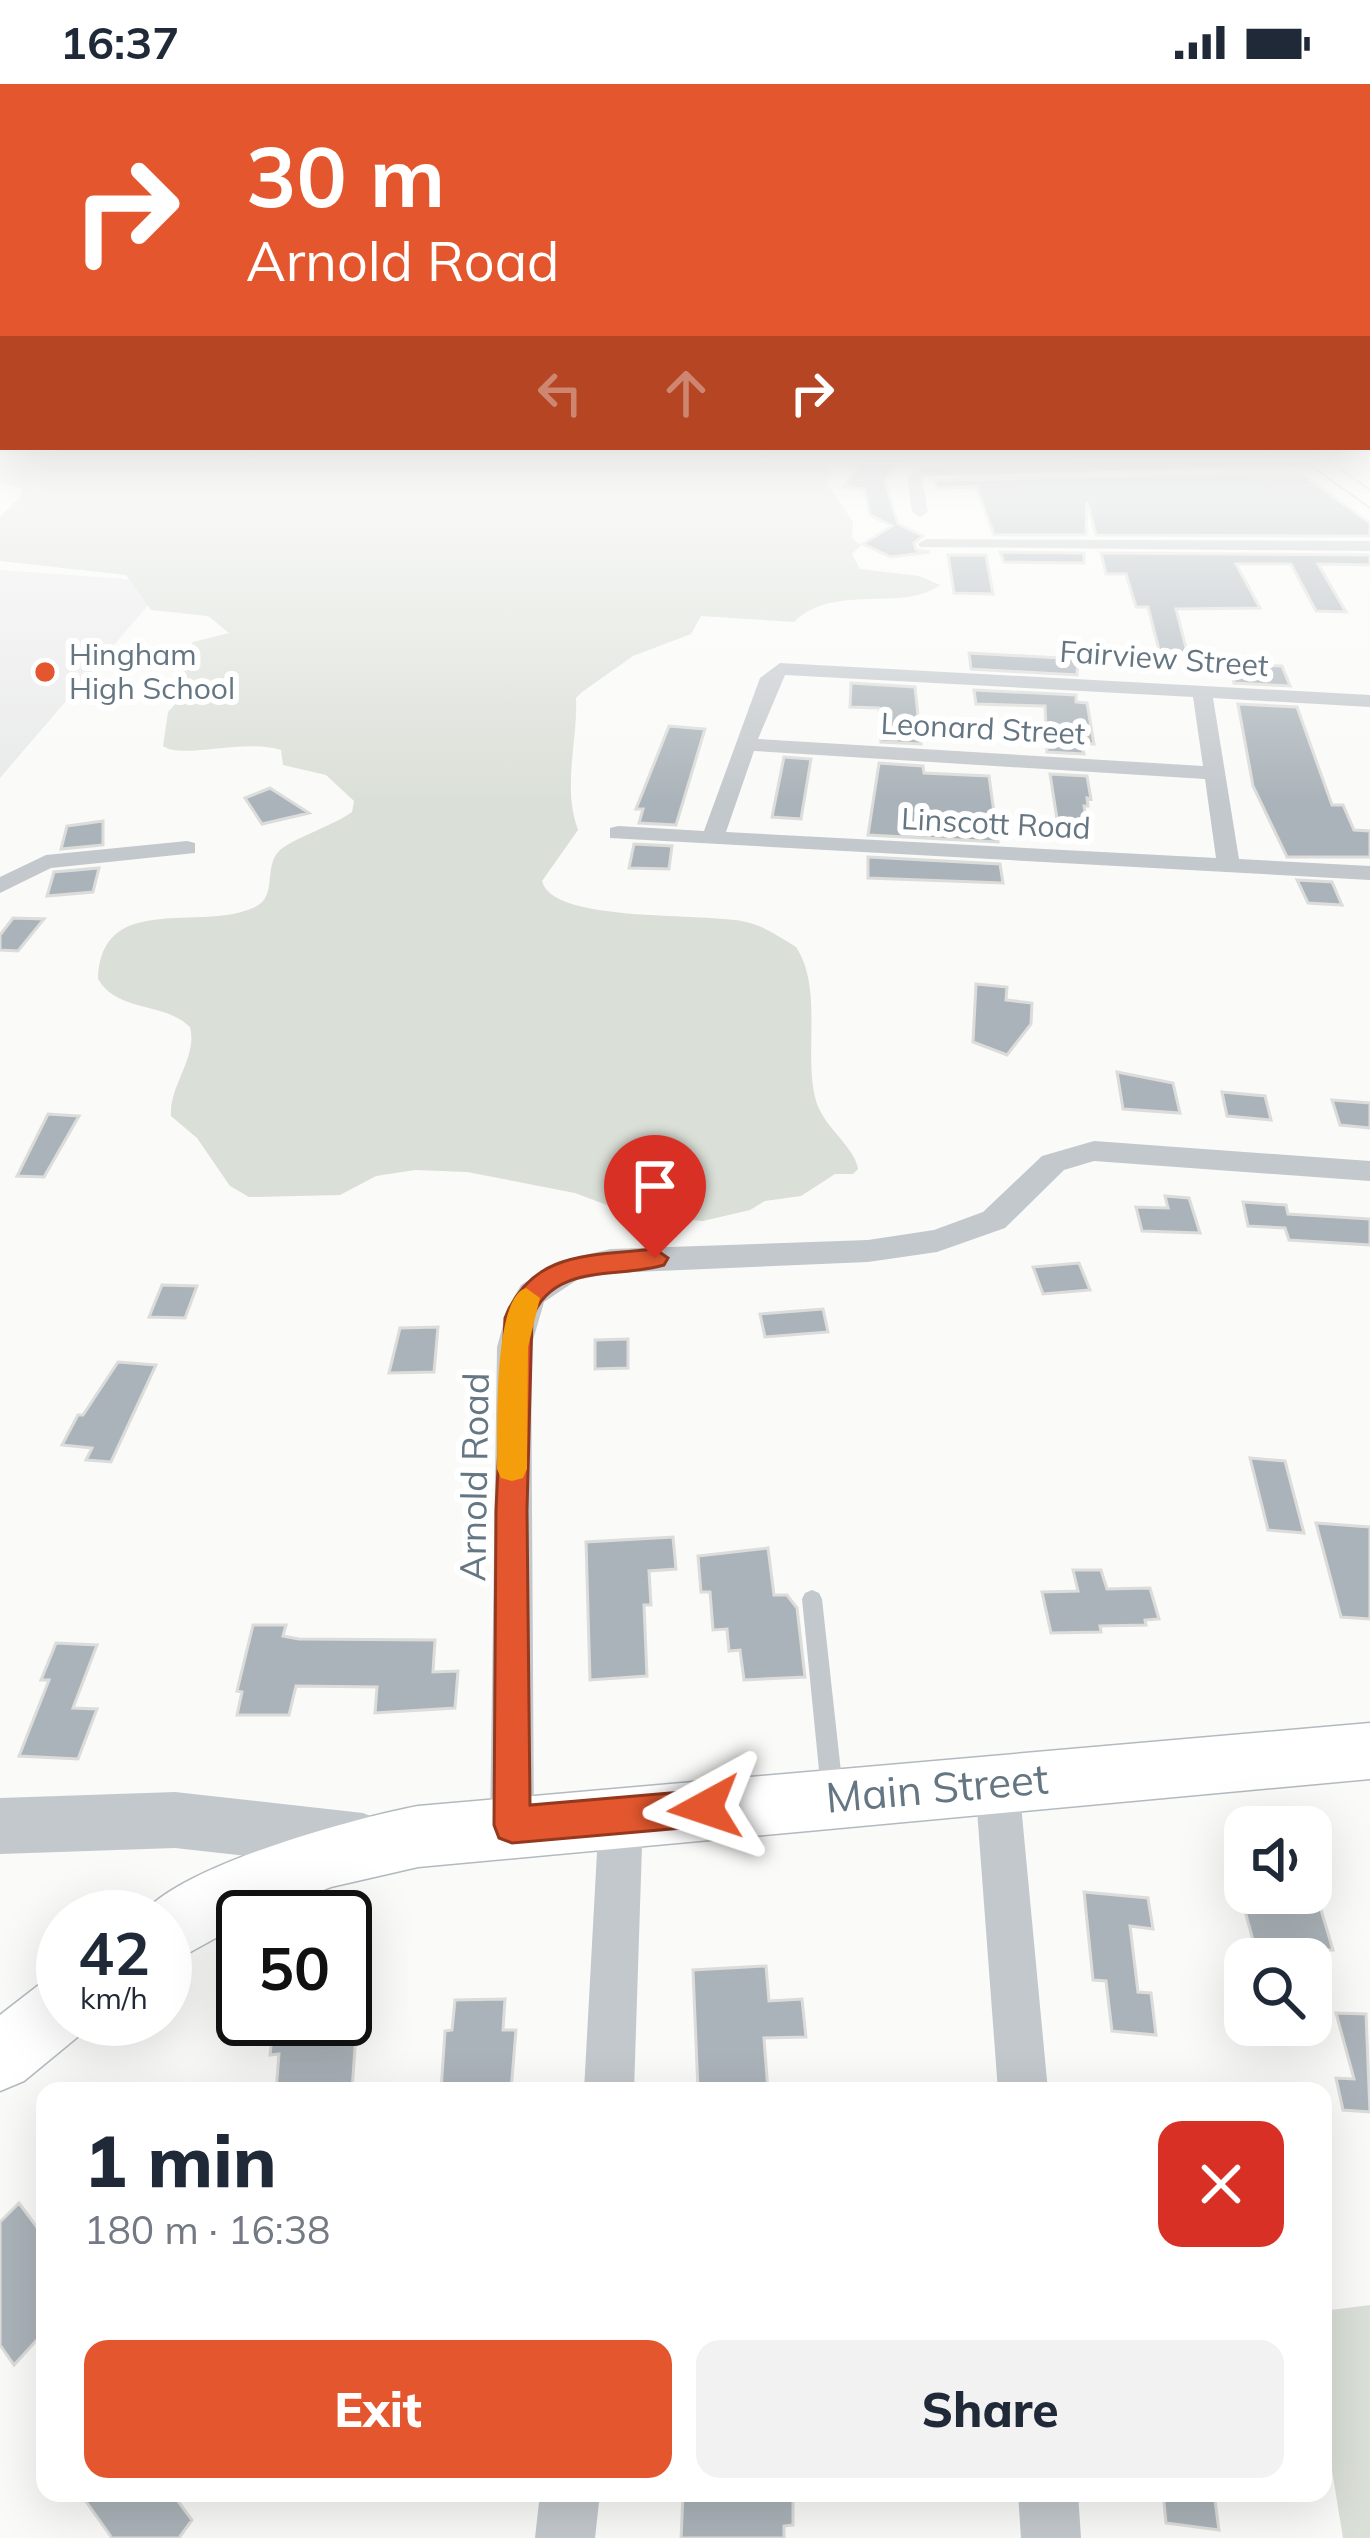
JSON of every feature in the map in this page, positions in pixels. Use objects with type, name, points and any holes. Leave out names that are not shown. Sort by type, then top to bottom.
[{"type":"main road","name":"Main Street","points":[[192,1918],[244,1887],[300,1863],[370,1842],[621,1815],[1370,1751]]},
{"type":"main road","points":[[0,2056],[36,2028]]},
{"type":"street","name":"Fairview Street","points":[[712,840],[770,678],[792,667],[1370,701]]},
{"type":"street","points":[[1202,693],[1229,866]]},
{"type":"street","name":"Leonard Street","points":[[747,745],[1215,773]]},
{"type":"street","name":"Linscott Road","points":[[618,833],[1370,873]]},
{"type":"street","points":[[0,886],[46,862],[187,848]]},
{"type":"street","name":"Arnold Road","points":[[512,1825],[514,1347],[518,1318],[536,1287],[570,1268],[611,1262],[868,1251],[937,1241],[994,1220],[1053,1163],[1094,1151],[1370,1171]]},
{"type":"street","points":[[997,1783],[1022,2082]]},
{"type":"street","points":[[609,2082],[621,1815]]},
{"type":"street","points":[[0,1826],[175,1820],[370,1842]]},
{"type":"street","points":[[565,2538],[569,2502]]},
{"type":"street","points":[[1049,2502],[1051,2538]]},
{"type":"lane","points":[[812,1599],[832,1797]]},
{"type":"shaded area","name":"Hingham High School","points":[[0,574],[168,582],[0,778]]},
{"type":"shaded area","points":[[113,574],[898,574],[940,585],[907,597],[829,603],[794,622],[701,616],[691,634],[633,656],[582,692],[576,698],[571,780],[578,830],[542,881],[552,895],[573,904],[633,914],[746,922],[796,947],[809,981],[815,1097],[858,1169],[853,1174],[835,1174],[801,1196],[765,1201],[750,1210],[703,1221],[631,1214],[575,1193],[467,1172],[415,1170],[376,1176],[340,1195],[249,1197],[230,1186],[197,1138],[171,1116],[190,1049],[190,1027],[107,990],[98,979],[103,951],[116,934],[135,924],[233,914],[255,907],[266,896],[279,851],[352,812],[354,801],[326,775],[283,765],[281,750],[249,746],[184,751],[163,746],[168,712],[188,690],[180,677],[194,658],[188,649],[193,642],[229,633],[208,616],[151,610],[126,575]]},
{"type":"shaded area","points":[[1370,2305],[1370,2538],[1343,2538],[1332,2470],[1332,2310]]},
{"type":"building","points":[[951,574],[989,574],[993,594],[954,593]]},
{"type":"building","points":[[1106,574],[1241,574],[1260,608],[1176,609],[1188,656],[1160,654],[1148,607],[1136,607],[1126,574]]},
{"type":"building","points":[[1296,574],[1324,574],[1346,612],[1316,611]]},
{"type":"building","points":[[969,653],[1078,659],[1077,675],[971,669]]},
{"type":"building","points":[[1230,666],[1282,666],[1290,686],[1234,683]]},
{"type":"building","points":[[851,683],[915,687],[921,744],[881,742],[879,708],[850,707]]},
{"type":"building","points":[[974,690],[1076,695],[1076,702],[1087,703],[1094,744],[1081,743],[1084,754],[1047,752],[1045,706],[976,704]]},
{"type":"building","points":[[1238,704],[1297,707],[1332,805],[1343,805],[1354,830],[1370,831],[1370,857],[1287,857],[1253,786]]},
{"type":"building","points":[[669,726],[705,729],[676,825],[639,823],[643,809],[636,809]]},
{"type":"building","points":[[784,757],[811,759],[801,819],[772,817]]},
{"type":"building","points":[[879,763],[923,766],[924,773],[989,776],[998,842],[868,835]]},
{"type":"building","points":[[1050,774],[1087,776],[1091,799],[1084,806],[1090,839],[1060,838]]},
{"type":"building","points":[[270,788],[309,813],[262,824],[245,798]]},
{"type":"building","points":[[103,821],[103,845],[61,849],[67,826]]},
{"type":"building","points":[[634,844],[672,846],[669,869],[629,868]]},
{"type":"building","points":[[868,857],[1000,864],[1003,883],[868,878]]},
{"type":"building","points":[[99,868],[93,892],[47,896],[54,872]]},
{"type":"building","points":[[1297,880],[1332,882],[1342,905],[1308,903]]},
{"type":"building","points":[[13,918],[44,919],[18,951],[0,950],[0,935]]},
{"type":"building","points":[[976,984],[1007,987],[1006,1000],[1032,1003],[1031,1024],[1007,1055],[973,1042]]},
{"type":"building","points":[[1117,1072],[1173,1083],[1180,1113],[1123,1109]]},
{"type":"building","points":[[1222,1092],[1265,1096],[1271,1120],[1227,1116]]},
{"type":"building","points":[[1332,1100],[1370,1103],[1370,1128],[1340,1125]]},
{"type":"building","points":[[48,1114],[79,1116],[44,1177],[17,1176]]},
{"type":"building","points":[[1165,1196],[1189,1198],[1200,1233],[1142,1231],[1136,1207],[1168,1208]]},
{"type":"building","points":[[1243,1202],[1286,1205],[1288,1214],[1370,1219],[1370,1245],[1289,1240],[1285,1228],[1248,1226]]},
{"type":"building","points":[[1079,1263],[1090,1290],[1043,1294],[1033,1267]]},
{"type":"building","points":[[162,1285],[197,1286],[185,1318],[149,1317]]},
{"type":"building","points":[[823,1309],[828,1332],[765,1337],[760,1314]]},
{"type":"building","points":[[438,1327],[434,1372],[389,1373],[400,1328]]},
{"type":"building","points":[[628,1339],[628,1368],[595,1369],[595,1340]]},
{"type":"building","points":[[118,1362],[156,1365],[111,1462],[86,1460],[92,1448],[62,1445]]},
{"type":"building","points":[[1250,1458],[1285,1461],[1304,1533],[1268,1530]]},
{"type":"building","points":[[1316,1523],[1370,1527],[1370,1619],[1341,1617]]},
{"type":"building","points":[[673,1537],[676,1569],[649,1571],[651,1605],[644,1605],[647,1676],[590,1680],[586,1542]]},
{"type":"building","points":[[768,1548],[774,1595],[787,1595],[797,1608],[805,1677],[744,1680],[740,1650],[729,1651],[727,1629],[713,1630],[710,1592],[701,1592],[698,1556]]},
{"type":"building","points":[[1073,1570],[1101,1570],[1107,1589],[1150,1588],[1159,1619],[1145,1620],[1146,1625],[1100,1626],[1101,1632],[1051,1633],[1042,1592],[1078,1591]]},
{"type":"building","points":[[253,1625],[286,1625],[283,1636],[299,1639],[435,1640],[433,1672],[458,1671],[455,1708],[375,1713],[377,1687],[296,1686],[289,1715],[237,1715],[242,1692],[237,1691]]},
{"type":"building","points":[[56,1643],[97,1645],[73,1708],[97,1709],[78,1759],[19,1756],[49,1680],[41,1680]]},
{"type":"building","points":[[1084,1892],[1148,1898],[1153,1929],[1130,1926],[1138,1992],[1151,1993],[1156,2035],[1112,2031],[1106,1981],[1093,1980]]},
{"type":"building","points":[[1246,1914],[1322,1914],[1329,1938],[1252,1938]]},
{"type":"building","points":[[766,1966],[769,2001],[802,1999],[806,2037],[764,2038],[767,2082],[698,2082],[693,1970]]},
{"type":"building","points":[[505,1999],[503,2030],[516,2030],[512,2082],[442,2082],[445,2031],[452,2030],[455,2000]]},
{"type":"building","points":[[1336,2013],[1366,2014],[1370,2112],[1343,2110],[1336,2078],[1354,2079]]},
{"type":"building","points":[[271,2046],[355,2046],[353,2082],[277,2082],[279,2054],[270,2055]]},
{"type":"building","points":[[19,2203],[36,2226],[36,2341],[14,2365],[0,2345],[0,2222]]},
{"type":"building","points":[[86,2502],[179,2502],[192,2520],[179,2538],[112,2538]]},
{"type":"building","points":[[683,2502],[793,2502],[793,2525],[784,2526],[784,2538],[681,2538]]},
{"type":"building","points":[[1164,2502],[1215,2502],[1219,2530],[1166,2523]]},
{"type":"slow traffic","points":[[512,1469],[514,1347],[526,1298]]},
{"type":"place","name":"Hingham High School","points":[[45,672]]},
{"type":"route","points":[[655,1258],[570,1268],[536,1287],[526,1297],[518,1318],[511,1510],[512,1825],[705,1808]]}]
